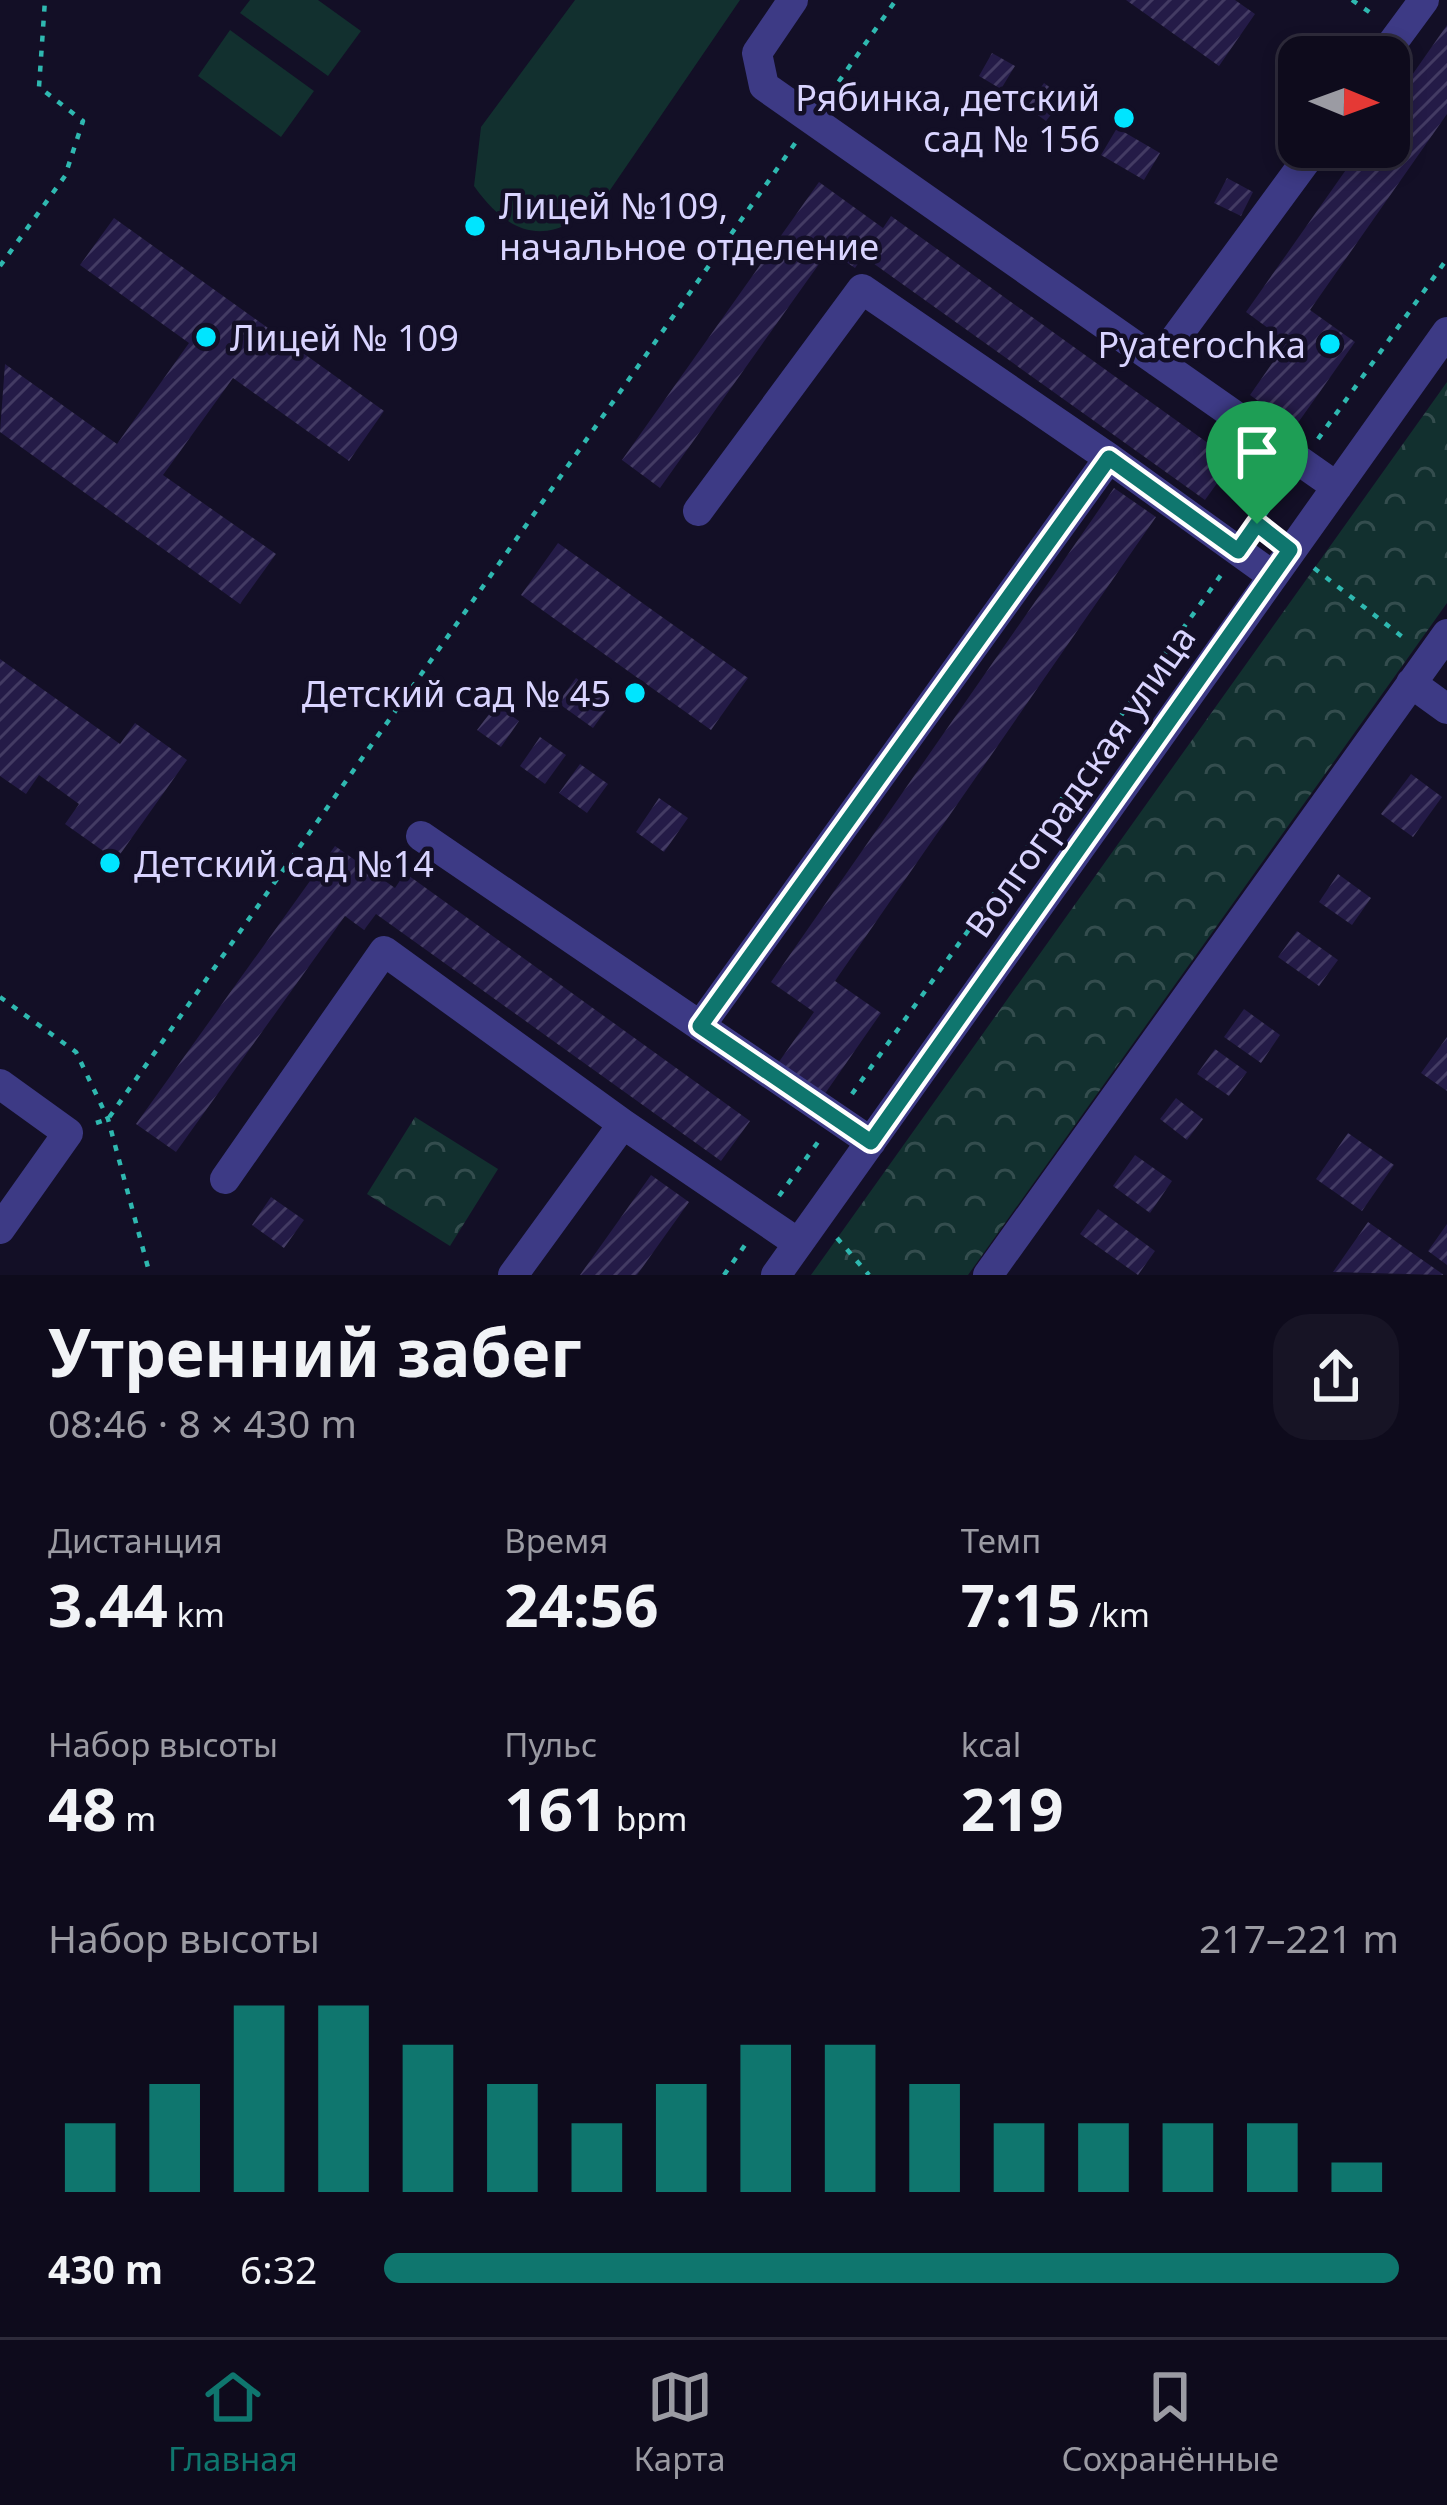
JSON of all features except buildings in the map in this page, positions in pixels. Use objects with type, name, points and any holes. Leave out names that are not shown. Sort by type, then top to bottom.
[{"type":"street","points":[[793,0],[757,52],[764,86],[1336,487]]},
{"type":"street","points":[[1397,36],[1424,0]]},
{"type":"street","points":[[1158,362],[1301,168]]},
{"type":"street","points":[[698,511],[862,289],[1238,551],[1282,563]]},
{"type":"street","name":"Волгоградская улица","points":[[776,1275],[1447,332]]},
{"type":"street","points":[[700,1026],[1109,458]]},
{"type":"street","points":[[988,1275],[1447,634]]},
{"type":"street","points":[[1411,683],[1447,709]]},
{"type":"street","points":[[421,836],[871,1142]]},
{"type":"street","points":[[225,1179],[384,951],[799,1244]]},
{"type":"street","points":[[0,1084],[68,1132],[0,1229]]},
{"type":"street","points":[[513,1275],[623,1124]]},
{"type":"path","points":[[0,266],[64,176],[83,121],[39,87],[45,0]]},
{"type":"path","points":[[68,1132],[108,1119],[896,0]]},
{"type":"path","points":[[724,1275],[1447,259]]},
{"type":"path","points":[[1257,524],[1282,563],[1409,642]]},
{"type":"green space","points":[[250,0],[318,0],[361,31],[328,76],[240,13]]},
{"type":"green space","points":[[575,0],[740,0],[606,196],[570,223],[537,231],[521,228],[505,219],[474,186],[481,127]]},
{"type":"green space","points":[[230,30],[314,91],[281,137],[198,76]]},
{"type":"green space","points":[[1447,382],[1447,603],[968,1275],[811,1275]]},
{"type":"green space","points":[[415,1117],[498,1169],[450,1246],[367,1194]]},
{"type":"place","name":"Рябинка, детский сад № 156","points":[[1124,118]]},
{"type":"place","name":"Лицей №109, начальное отделение","points":[[475,226]]},
{"type":"place","name":"Лицей № 109","points":[[206,337]]},
{"type":"place","name":"Pyaterochka","points":[[1330,344]]},
{"type":"place","name":"Детский сад № 45","points":[[635,693]]},
{"type":"place","name":"Детский сад №14","points":[[110,863]]},
{"type":"route","points":[[1109,458],[1238,551],[1257,524],[1290,550],[1274,576],[871,1142],[700,1026],[1109,458]]}]
